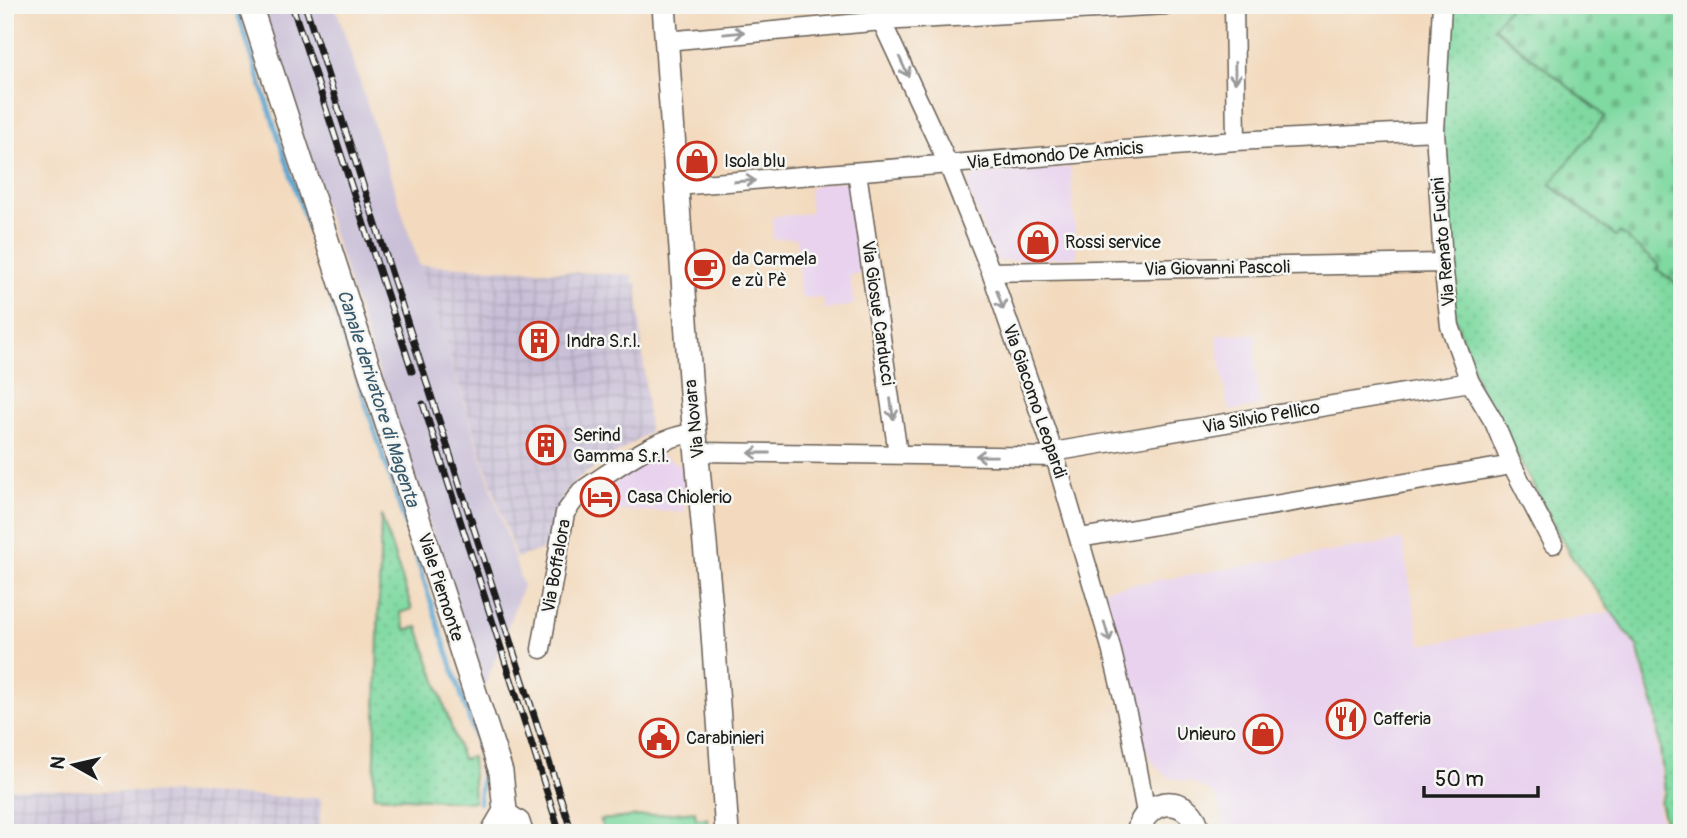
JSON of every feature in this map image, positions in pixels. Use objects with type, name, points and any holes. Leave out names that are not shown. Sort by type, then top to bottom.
[{"type":"street","name":"Viale Piemonte","points":[[250,5],[501,772],[505,811]]},
{"type":"street","name":"Via Novara","points":[[664,5],[727,833]]},
{"type":"street","points":[[666,41],[878,13],[1166,5]]},
{"type":"street","points":[[1234,5],[1236,141]]},
{"type":"street","name":"Via Renato Fucini","points":[[1442,5],[1435,131],[1443,263],[1450,326],[1470,382],[1494,422],[1512,465],[1553,544]]},
{"type":"street","name":"Via Giacomo Leopardi","points":[[878,13],[948,164],[991,272],[1054,454],[1114,657],[1132,735],[1139,827]]},
{"type":"street","name":"Via Edmondo De Amicis","points":[[677,186],[1236,141],[1435,131]]},
{"type":"street","name":"Via Giosuè Carducci","points":[[857,172],[898,454]]},
{"type":"street","name":"Via Giovanni Pascoli","points":[[991,272],[1443,263]]},
{"type":"street","name":"Via Silvio Pellico","points":[[697,442],[898,454],[1054,454],[1470,382]]},
{"type":"street","name":"Via Boffalora","points":[[541,649],[565,513],[572,501],[581,491],[655,445],[681,434],[697,442]]},
{"type":"street","points":[[1080,538],[1512,465]]},
{"type":"street","name":"Via Giacomo Leopardi","points":[[1139,827],[1163,804],[1181,806],[1194,818],[1199,833]]},
{"type":"street","points":[[492,833],[505,811],[520,821],[524,833]]},
{"type":"shaded area","points":[[258,5],[335,5],[523,586],[483,690]]},
{"type":"shaded area","points":[[1070,167],[1077,257],[996,261],[967,186],[974,175]]},
{"type":"shaded area","points":[[846,181],[850,184],[864,273],[850,275],[854,305],[825,310],[823,298],[800,297],[797,238],[773,239],[772,217],[811,213],[809,189],[821,183]]},
{"type":"shaded area","points":[[419,265],[633,275],[632,282],[637,283],[649,432],[576,480],[563,496],[553,546],[516,558]]},
{"type":"shaded area","points":[[1256,334],[1255,368],[1260,406],[1229,411],[1216,335]]},
{"type":"shaded area","points":[[660,454],[683,467],[685,512],[596,510],[584,501]]},
{"type":"shaded area","points":[[1402,540],[1421,645],[1610,612],[1635,647],[1654,713],[1662,789],[1657,803],[1664,833],[1225,833],[1221,808],[1212,793],[1191,782],[1163,774],[1151,760],[1139,736],[1104,589]]},
{"type":"shaded area","points":[[5,788],[321,798],[319,833],[5,833]]},
{"type":"green space","points":[[1448,5],[1511,5],[1494,28],[1605,116],[1550,185],[1616,236],[1620,232],[1659,266],[1657,269],[1682,289],[1682,833],[1668,833],[1660,802],[1665,792],[1656,713],[1637,647],[1569,553],[1480,389],[1454,315],[1441,139]]},
{"type":"green space","points":[[1511,5],[1682,5],[1682,288],[1657,269],[1659,266],[1620,232],[1616,236],[1551,184],[1605,116],[1494,27]]},
{"type":"green space","points":[[381,515],[412,609],[400,613],[406,630],[418,627],[462,759],[472,757],[474,802],[374,796]]},
{"type":"green space","points":[[695,811],[696,819],[707,818],[709,833],[604,833],[600,820]]},
{"type":"waterway","name":"Canale derivatore di Magenta","points":[[235,5],[478,746],[482,771],[479,803]]},
{"type":"railway","points":[[292,5],[412,371]]},
{"type":"railway","points":[[305,5],[572,833]]},
{"type":"railway","points":[[423,404],[560,833]]},
{"type":"place","name":"Isola blu","points":[[697,161]]},
{"type":"place","name":"Rossi service","points":[[1038,242]]},
{"type":"place","name":"da Carmela e zù Pè","points":[[705,269]]},
{"type":"place","name":"Indra S.r.l.","points":[[539,341]]},
{"type":"place","name":"Serind Gamma S.r.l.","points":[[546,445]]},
{"type":"place","name":"Casa Chiolerio","points":[[600,497]]},
{"type":"place","name":"Cafferia","points":[[1346,719]]},
{"type":"place","name":"Unieuro","points":[[1263,734]]},
{"type":"place","name":"Carabinieri","points":[[659,738]]}]
